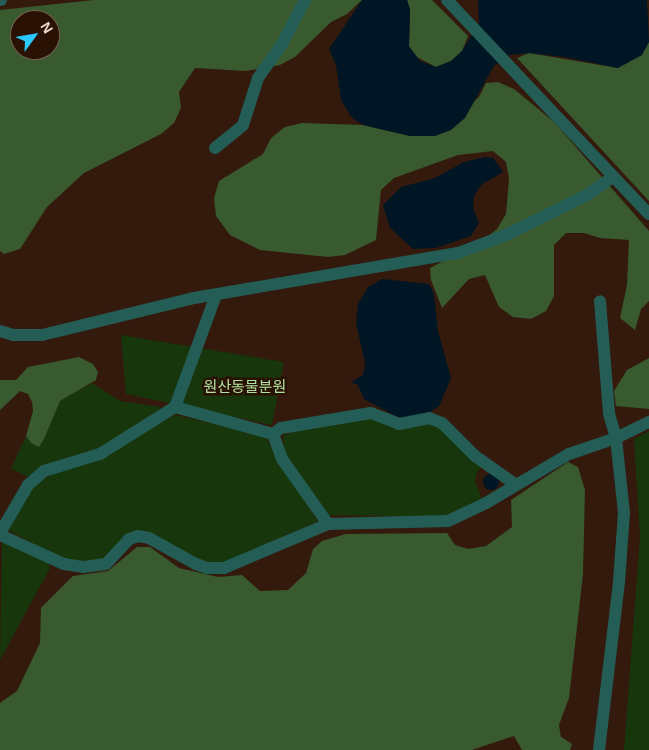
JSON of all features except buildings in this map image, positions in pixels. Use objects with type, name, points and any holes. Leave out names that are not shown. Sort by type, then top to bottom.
[{"type":"street","points":[[215,148],[243,125],[258,78],[282,44],[305,0]]},
{"type":"street","points":[[447,0],[503,62],[649,214]]},
{"type":"street","points":[[0,331],[13,335],[42,335],[85,327],[135,310],[356,268],[419,262],[458,253],[506,235],[587,195],[614,177]]},
{"type":"street","points":[[216,296],[175,407],[100,454],[39,474],[28,485],[0,534],[64,564],[84,568],[106,564],[129,539],[138,536],[149,538],[196,564],[217,569],[328,524],[448,521],[486,503],[568,454],[616,438],[649,422]]},
{"type":"street","points":[[599,750],[619,582],[624,514],[616,438],[609,413],[600,300]]},
{"type":"street","points":[[175,407],[273,434]]},
{"type":"street","points":[[273,434],[281,428],[371,413],[399,424],[429,418],[442,423],[475,456],[515,484]]},
{"type":"street","points":[[273,434],[282,459],[328,524]]},
{"type":"green space","points":[[94,0],[362,0],[347,14],[331,22],[295,57],[280,65],[246,71],[195,68],[179,92],[181,108],[174,123],[161,134],[84,173],[47,207],[20,249],[4,254],[0,251],[0,10]]},
{"type":"green space","points":[[407,0],[432,0],[468,36],[462,51],[451,61],[436,67],[413,55],[409,46],[410,10]]},
{"type":"green space","points":[[649,42],[649,201],[517,58],[529,53],[618,68]]},
{"type":"green space","points":[[498,82],[514,89],[554,122],[649,231],[649,301],[641,309],[635,330],[620,318],[627,285],[629,240],[600,238],[584,233],[566,233],[554,245],[554,296],[546,311],[531,319],[513,317],[499,307],[485,275],[469,279],[442,308],[431,280],[430,268],[483,240],[497,229],[506,214],[509,179],[506,162],[493,151],[458,155],[394,178],[381,190],[376,240],[345,255],[328,257],[260,250],[230,235],[216,216],[214,198],[219,181],[263,154],[271,138],[285,127],[302,123],[363,125],[410,136],[435,136],[479,97],[486,83]]},
{"type":"green space","name":"원산동물분원","points":[[121,335],[284,362],[272,425],[126,394]]},
{"type":"green space","points":[[79,357],[93,364],[98,372],[96,380],[60,401],[39,447],[31,443],[26,436],[33,411],[32,402],[28,394],[20,391],[0,410],[0,380],[16,380],[28,367]]},
{"type":"green space","points":[[649,358],[649,409],[616,406],[614,391],[627,370]]},
{"type":"green space","points":[[92,383],[120,401],[161,407],[143,423],[99,448],[47,464],[28,477],[11,469],[26,436],[31,443],[60,401]]},
{"type":"green space","points":[[175,415],[266,436],[277,460],[318,521],[227,562],[210,564],[147,533],[101,561],[90,564],[60,558],[8,530],[33,484]]},
{"type":"green space","points":[[372,417],[435,424],[483,465],[477,472],[475,481],[482,499],[444,517],[328,515],[285,453],[283,437],[291,430]]},
{"type":"green space","points":[[649,431],[649,750],[624,750],[640,536],[634,439]]},
{"type":"green space","points":[[568,462],[578,467],[585,490],[583,574],[569,698],[559,725],[561,737],[572,744],[570,750],[522,750],[514,736],[472,750],[0,750],[0,703],[17,691],[40,643],[41,608],[73,576],[108,571],[137,547],[150,547],[179,568],[218,577],[242,575],[260,591],[288,590],[306,573],[313,549],[322,541],[346,534],[447,533],[455,545],[468,549],[486,546],[512,527],[511,500]]},
{"type":"green space","points":[[2,541],[49,563],[50,568],[0,660]]},
{"type":"water","points":[[362,0],[407,0],[410,10],[409,46],[420,61],[436,67],[451,61],[462,51],[479,23],[478,0],[647,0],[649,42],[642,55],[618,68],[564,57],[529,53],[509,55],[494,66],[465,118],[451,130],[435,136],[410,136],[363,125],[352,118],[341,100],[336,65],[329,49]]},
{"type":"water","points":[[485,157],[493,158],[503,172],[481,185],[474,196],[473,208],[479,223],[471,236],[436,248],[413,249],[390,228],[383,205],[401,187],[435,178],[464,162]]},
{"type":"water","points":[[382,279],[429,284],[434,294],[438,331],[451,378],[439,406],[427,414],[403,420],[364,399],[358,385],[351,382],[363,375],[365,363],[356,323],[358,304],[368,287]]},
{"type":"water","points":[[491,474],[497,476],[499,482],[497,488],[491,490],[485,488],[483,482],[485,476]]}]
